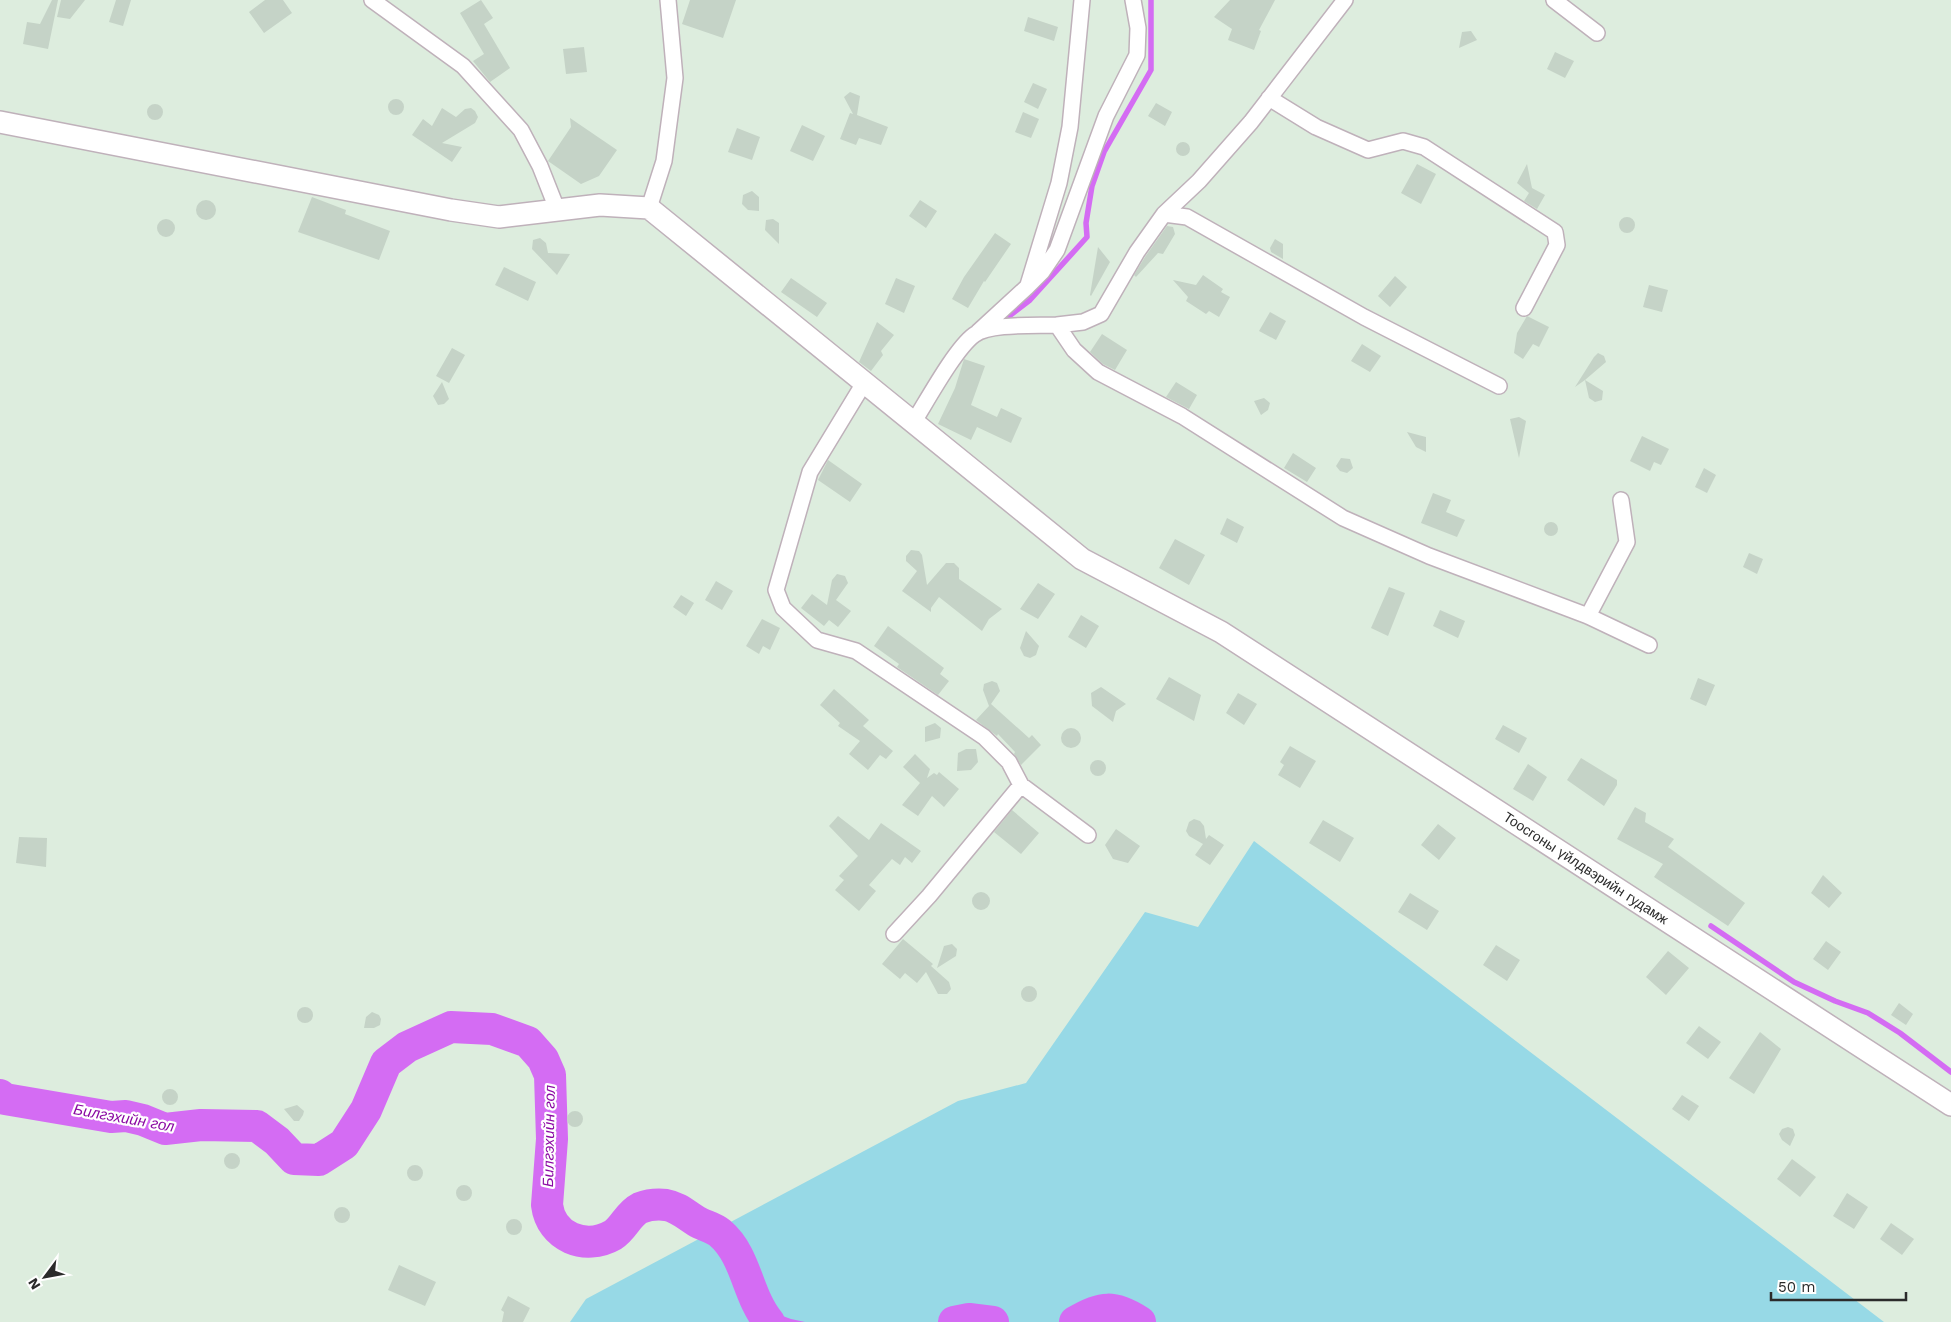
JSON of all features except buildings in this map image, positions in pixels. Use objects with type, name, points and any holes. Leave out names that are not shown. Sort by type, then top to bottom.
[{"type":"main road","points":[[0,122],[451,210],[499,217],[600,205],[649,208]]},
{"type":"main road","name":"Тоосгоны үйлдвэрийн гудамж","points":[[649,208],[1082,559],[1221,632],[1951,1105]]},
{"type":"street","points":[[372,0],[463,66],[521,130],[540,166],[557,209]]},
{"type":"street","points":[[649,208],[664,161],[675,78],[668,0]]},
{"type":"street","points":[[1027,287],[1059,183],[1070,127],[1082,0]]},
{"type":"street","points":[[913,423],[960,350],[1042,272],[1057,250],[1106,116],[1137,55],[1138,28],[1133,0]]},
{"type":"street","points":[[975,335],[992,329],[1083,322],[1100,314],[1137,252],[1164,214],[1199,181],[1269,98],[1345,0]]},
{"type":"street","points":[[1554,0],[1597,33]]},
{"type":"street","points":[[1269,98],[1316,127],[1368,150],[1403,142],[1424,147],[1555,232],[1557,245],[1524,308]]},
{"type":"street","points":[[1164,214],[1187,217],[1364,317],[1499,386]]},
{"type":"street","points":[[1057,325],[1074,350],[1098,372],[1182,416],[1343,518],[1429,556],[1588,616],[1649,645]]},
{"type":"street","points":[[864,383],[810,472],[776,590],[783,608],[817,640],[856,652],[984,737],[1009,762],[1021,785],[1088,835]]},
{"type":"street","points":[[1588,616],[1627,542],[1621,500]]},
{"type":"street","points":[[894,934],[930,896],[1021,785]]},
{"type":"shaded area","points":[[1254,841],[1884,1322],[570,1322],[586,1299],[958,1101],[1026,1083],[1145,912],[1198,927]]},
{"type":"shaded area","points":[[747,1271],[763,1309],[805,1322],[761,1322],[742,1274]]},
{"type":"waterway","points":[[1000,323],[1030,300],[1087,237],[1086,223],[1092,186],[1104,152],[1151,70],[1151,0]]},
{"type":"waterway","points":[[1711,926],[1794,982],[1835,1001],[1868,1013],[1900,1033],[1951,1072]]},
{"type":"waterway","name":"Билгэхийн гол","points":[[0,1095],[5,1099],[111,1117],[126,1116],[143,1120],[165,1129],[201,1125],[257,1126],[277,1141],[294,1159],[319,1160],[344,1144],[366,1110],[386,1063],[407,1047],[451,1027],[492,1029],[528,1042],[543,1059],[550,1075],[552,1139],[547,1205],[550,1216],[562,1233],[581,1241],[602,1240],[613,1235],[640,1208],[650,1205],[666,1205],[674,1208],[717,1231],[729,1242],[742,1264],[756,1300],[769,1322]]},
{"type":"waterway","name":"Билгэхийн гол","points":[[1075,1322],[1100,1310],[1115,1310],[1131,1316],[1140,1322]]},
{"type":"waterway","name":"Билгэхийн гол","points":[[954,1322],[969,1319],[993,1322]]}]
